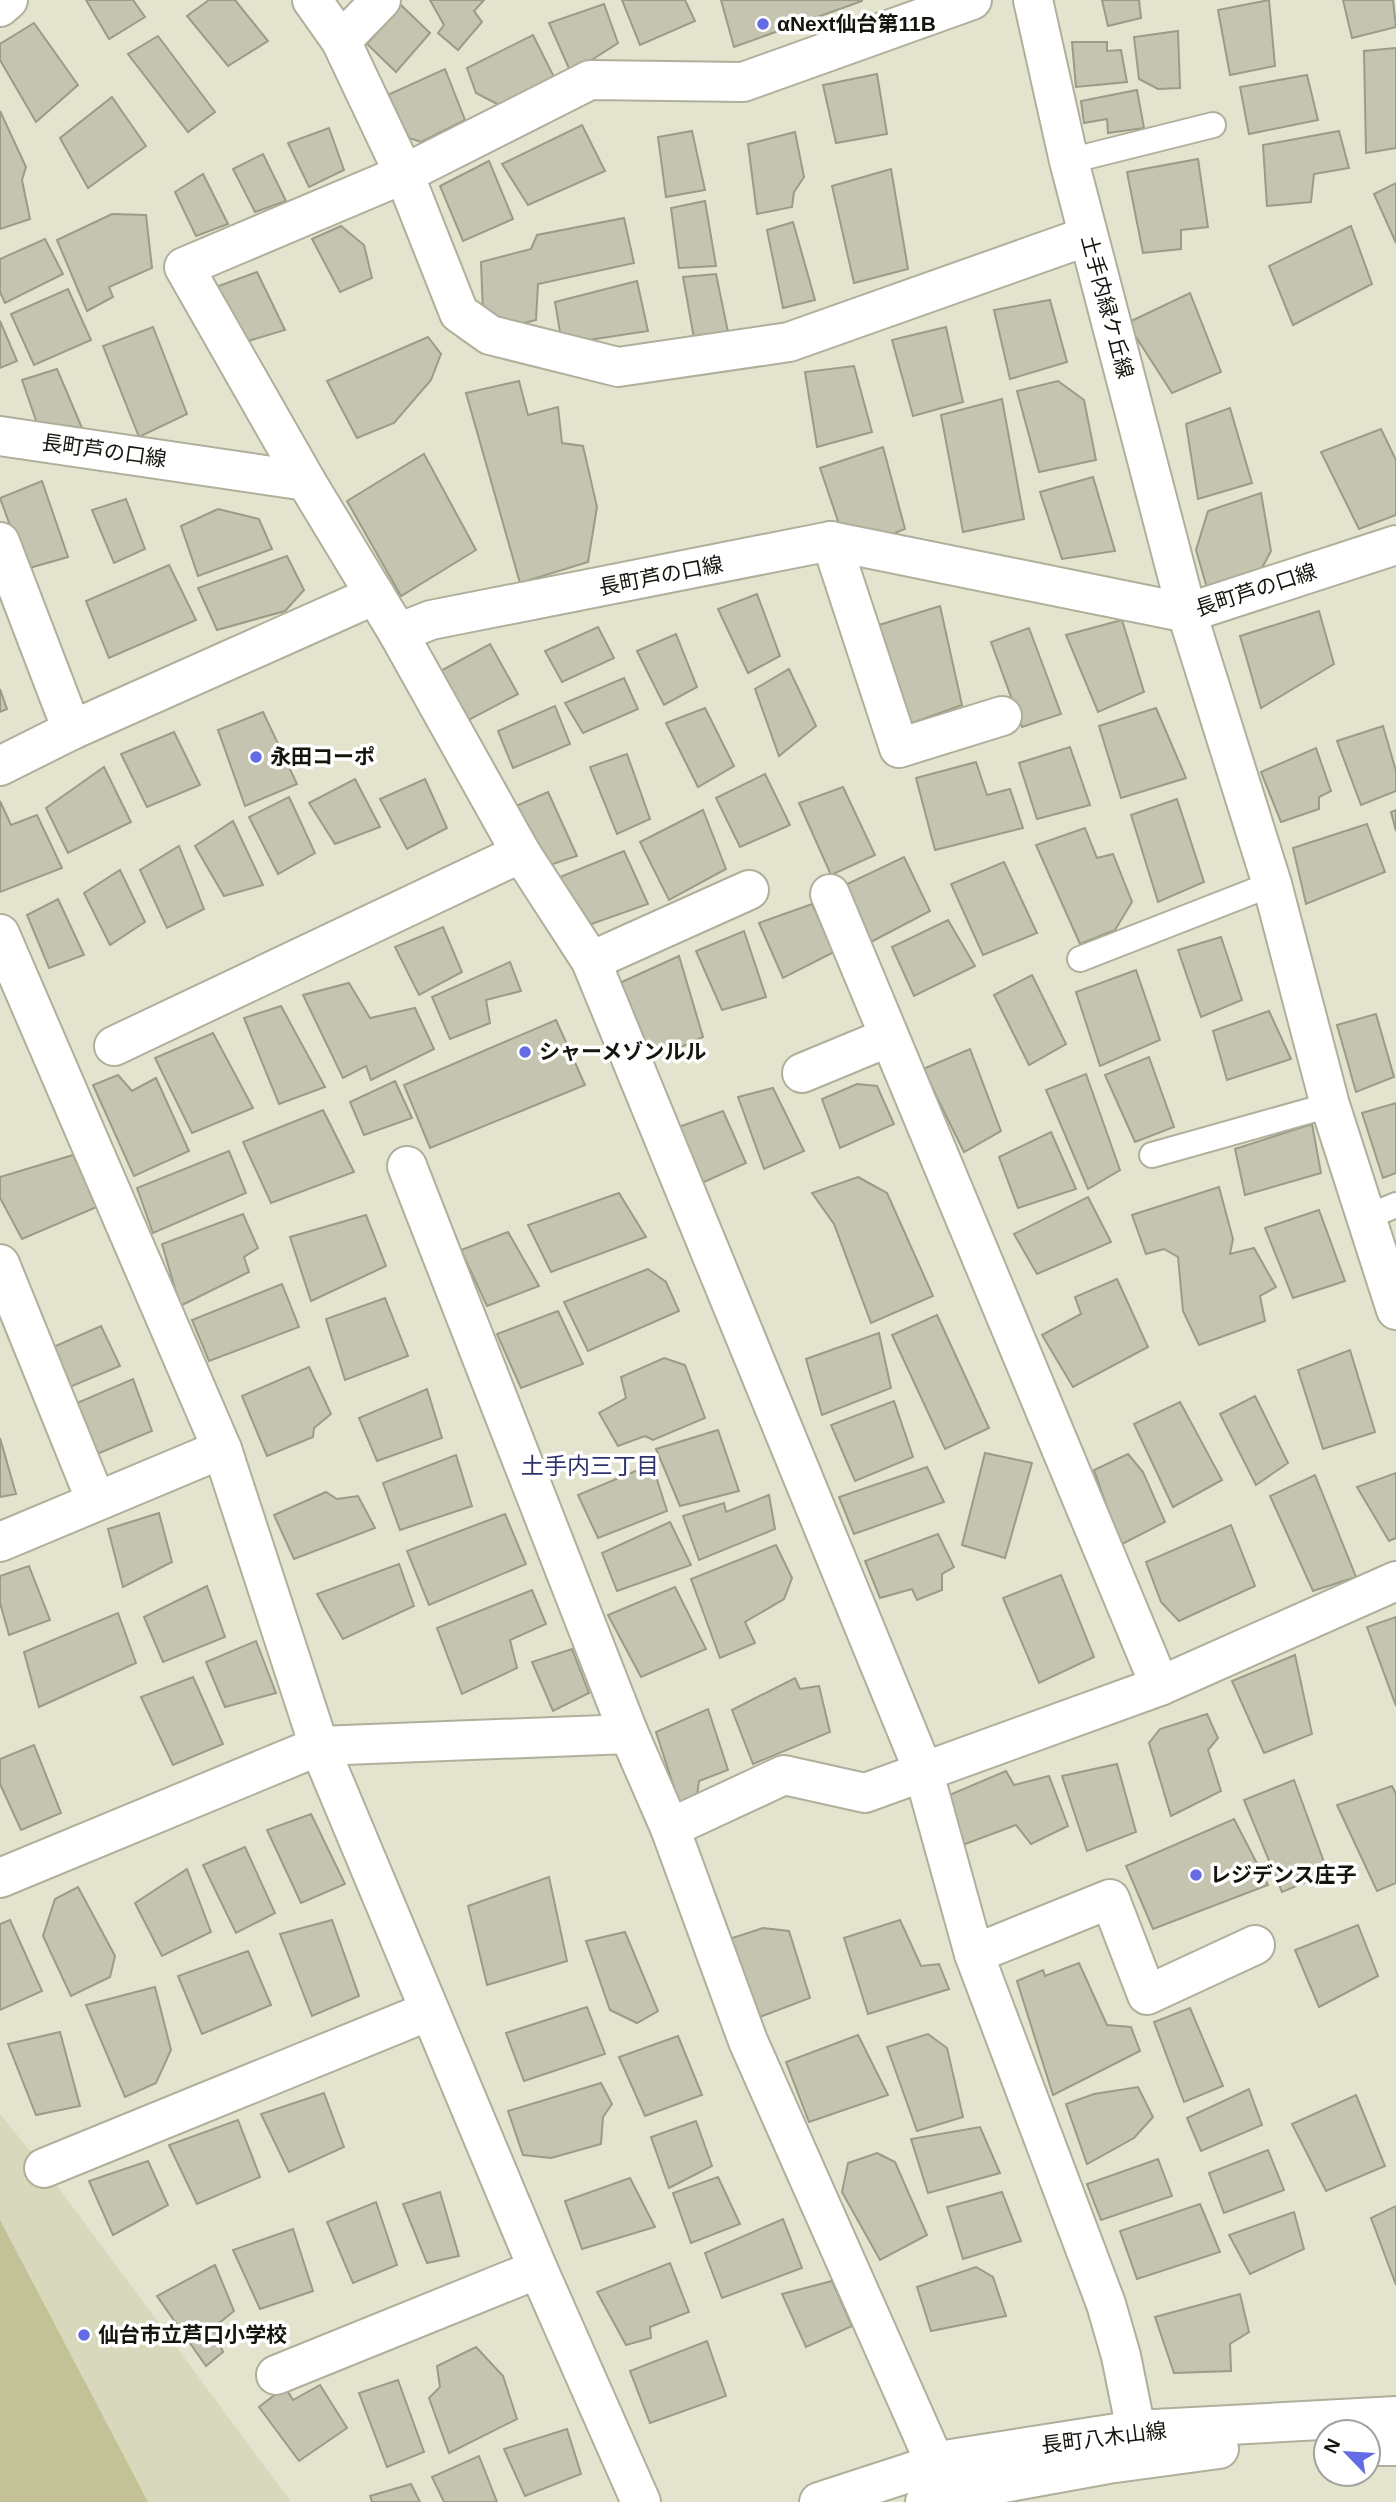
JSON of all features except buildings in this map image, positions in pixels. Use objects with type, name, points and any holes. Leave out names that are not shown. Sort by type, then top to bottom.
[{"type":"street","points":[[312,0],[341,41],[404,174],[459,313],[490,335],[618,367],[789,342],[1088,236]]},
{"type":"street","points":[[341,41],[381,0]]},
{"type":"street","points":[[972,0],[743,82],[590,80],[404,174],[184,267],[306,481],[398,633],[521,853],[591,961],[923,1770],[974,1954],[1106,2304],[1121,2356],[1136,2430]]},
{"type":"street","name":"土手内緑ケ丘線","points":[[1032,0],[1069,161],[1187,612],[1272,884],[1330,1105],[1382,1211],[1396,1310]]},
{"type":"street","name":"長町芦の口線","points":[[0,436],[306,481]]},
{"type":"street","points":[[831,541],[899,748],[1002,716]]},
{"type":"street","name":"長町芦の口線","points":[[398,633],[431,620],[831,541],[1187,612],[1396,545]]},
{"type":"street","points":[[0,542],[72,730]]},
{"type":"street","points":[[0,766],[72,730],[375,595]]},
{"type":"street","points":[[114,1046],[521,853]]},
{"type":"street","points":[[591,961],[749,890]]},
{"type":"street","points":[[830,894],[1160,1686]]},
{"type":"street","points":[[0,934],[222,1449],[319,1746],[538,2269],[641,2502]]},
{"type":"street","points":[[802,1073],[889,1037]]},
{"type":"street","points":[[407,1166],[629,1734],[670,1828],[747,2041],[936,2465]]},
{"type":"street","points":[[0,1264],[96,1501]]},
{"type":"street","points":[[0,1542],[222,1449]]},
{"type":"street","points":[[670,1828],[784,1775],[865,1793],[1160,1686],[1396,1581]]},
{"type":"street","points":[[0,1878],[319,1746],[629,1734]]},
{"type":"street","points":[[974,1954],[1110,1899],[1147,1995],[1255,1945]]},
{"type":"street","points":[[44,2168],[429,2011]]},
{"type":"street","points":[[276,2375],[538,2269]]},
{"type":"street","name":"長町八木山線","points":[[818,2502],[951,2459],[1136,2430],[1396,2416]]},
{"type":"street","points":[[925,2502],[949,2493],[1108,2464],[1213,2449],[1312,2446]]},
{"type":"lane","points":[[1069,161],[1213,125]]},
{"type":"lane","points":[[1080,958],[1272,884]]},
{"type":"lane","points":[[1152,1155],[1330,1105]]},
{"type":"shaded area","name":"仙台市立芦口小学校","points":[[0,2114],[44,2168],[291,2502],[0,2502]]},
{"type":"shaded area","points":[[0,2220],[148,2502],[0,2502]]},
{"type":"place","name":"αNext仙台第11B","points":[[763,24]]},
{"type":"place","name":"永田コーポ","points":[[256,757]]},
{"type":"place","name":"シャーメゾンルル","points":[[525,1052]]},
{"type":"place","name":"レジデンス庄子","points":[[1196,1875]]},
{"type":"place","name":"仙台市立芦口小学校","points":[[84,2335]]},
{"type":"district","name":"土手内三丁目","points":[[590,1466]]}]
